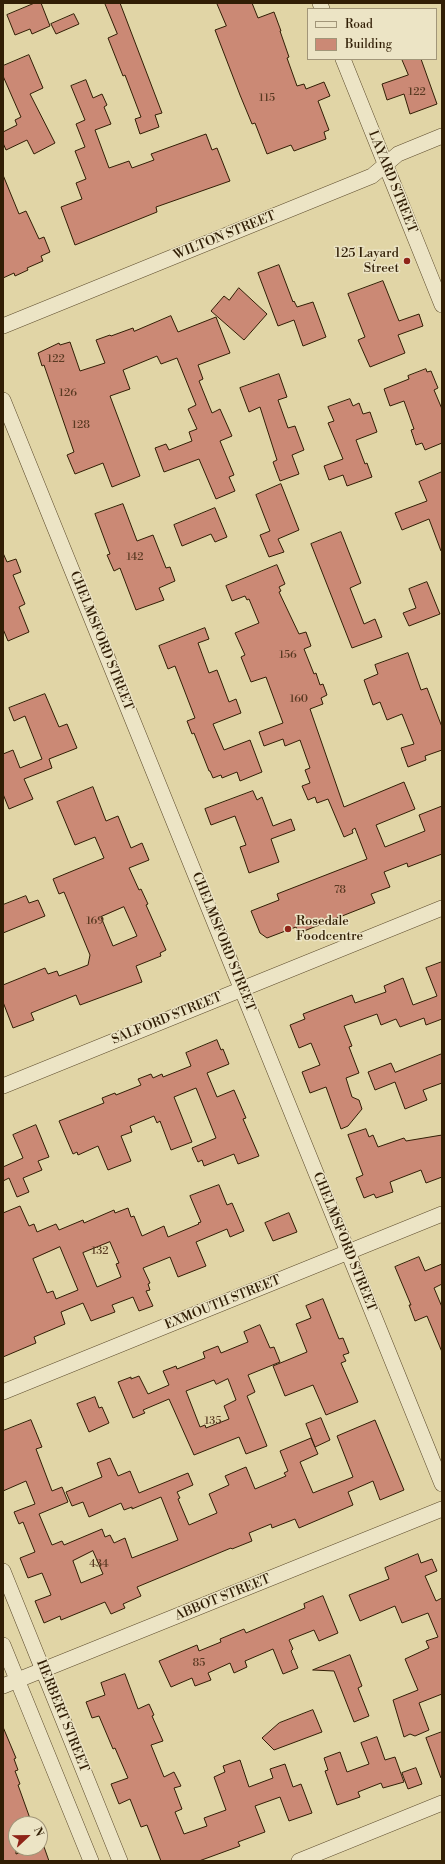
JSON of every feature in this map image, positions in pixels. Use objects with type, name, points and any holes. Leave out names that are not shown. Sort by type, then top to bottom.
[{"type":"street","name":"LAYARD STREET","points":[[343,60],[442,305]]},
{"type":"street","name":"WILTON STREET","points":[[3,326],[372,176],[385,164],[402,152],[442,136]]},
{"type":"street","name":"CHELMSFORD STREET","points":[[3,400],[442,1484]]},
{"type":"street","name":"SALFORD STREET","points":[[3,1086],[241,988],[442,908]]},
{"type":"street","name":"EXMOUTH STREET","points":[[3,1392],[442,1214]]},
{"type":"street","name":"ABBOT STREET","points":[[3,1686],[442,1509]]},
{"type":"street","name":"HERBERT STREET","points":[[3,1572],[120,1861]]},
{"type":"street","points":[[3,1645],[90,1861]]},
{"type":"street","points":[[299,1861],[442,1803]]},
{"type":"building","points":[[35,3],[41,3],[50,26],[32,34],[30,29],[15,35],[7,15]]},
{"type":"building","points":[[105,3],[120,3],[162,113],[155,115],[159,127],[140,134],[135,119],[141,117],[125,75],[123,76],[108,38],[117,34]]},
{"type":"building","points":[[217,3],[252,3],[258,18],[274,12],[289,57],[287,58],[297,86],[304,84],[306,89],[324,82],[330,96],[318,101],[329,130],[324,132],[326,139],[294,151],[291,145],[267,154],[255,123],[252,124],[215,30],[226,26]]},
{"type":"building","points":[[74,14],[79,24],[56,34],[51,24]]},
{"type":"building","points":[[29,55],[43,88],[30,94],[55,143],[34,154],[27,140],[6,150],[3,143],[3,132],[17,125],[15,120],[21,117],[3,76],[3,66]]},
{"type":"building","points":[[402,60],[421,60],[437,104],[410,114],[404,94],[387,100],[382,84],[408,75]]},
{"type":"building","points":[[86,80],[93,98],[102,94],[107,105],[104,107],[111,124],[95,130],[109,168],[129,161],[132,168],[154,160],[151,154],[206,134],[212,150],[217,148],[230,181],[156,207],[157,212],[75,245],[61,207],[82,199],[76,183],[86,179],[75,151],[85,147],[76,124],[85,120],[71,86]]},
{"type":"building","points":[[3,175],[19,214],[26,211],[39,239],[44,237],[50,252],[41,256],[43,261],[27,268],[28,270],[15,276],[14,273],[3,278]]},
{"type":"building","points":[[279,265],[293,302],[294,301],[297,307],[313,302],[326,337],[303,346],[294,320],[278,326],[258,273]]},
{"type":"building","points":[[383,281],[399,321],[419,314],[423,326],[398,335],[405,353],[370,367],[358,340],[365,337],[348,294]]},
{"type":"building","points":[[239,288],[267,314],[244,340],[211,311],[224,296],[229,300]]},
{"type":"building","points":[[171,316],[178,332],[216,317],[230,353],[198,365],[203,379],[199,381],[212,413],[220,409],[232,436],[220,441],[234,475],[229,477],[235,491],[216,499],[199,459],[164,472],[155,448],[166,444],[169,450],[192,441],[189,432],[197,429],[188,409],[196,405],[177,358],[161,364],[157,356],[123,370],[130,389],[110,396],[140,476],[112,487],[103,463],[75,474],[67,455],[74,452],[44,365],[42,366],[38,353],[59,343],[60,345],[70,342],[80,371],[105,363],[96,340],[133,328],[134,331]]},
{"type":"building","points":[[426,369],[427,372],[431,371],[438,388],[434,390],[442,409],[442,443],[425,450],[422,443],[416,445],[411,430],[414,429],[404,401],[390,406],[384,389],[409,379],[408,376]]},
{"type":"building","points":[[279,374],[287,397],[278,400],[288,428],[295,426],[304,450],[292,455],[299,474],[280,481],[273,462],[277,460],[260,407],[249,412],[240,388]]},
{"type":"building","points":[[350,399],[353,406],[359,403],[363,414],[370,412],[377,432],[356,440],[365,464],[367,463],[372,477],[347,486],[343,475],[329,480],[324,466],[343,459],[328,423],[334,421],[328,407]]},
{"type":"building","points":[[442,472],[441,551],[429,519],[402,530],[395,513],[427,501],[419,482]]},
{"type":"building","points":[[281,484],[299,530],[278,539],[284,552],[269,557],[260,535],[270,531],[256,495]]},
{"type":"building","points":[[123,504],[137,541],[153,535],[166,568],[170,567],[175,581],[159,588],[164,600],[136,610],[120,568],[114,571],[107,555],[110,554],[95,514]]},
{"type":"building","points":[[215,508],[227,537],[215,542],[211,534],[182,546],[174,525]]},
{"type":"building","points":[[341,532],[361,583],[350,588],[364,624],[375,619],[382,637],[352,648],[311,544]]},
{"type":"building","points":[[3,553],[7,562],[16,559],[21,572],[13,575],[25,604],[19,607],[29,632],[8,641],[3,629]]},
{"type":"building","points":[[277,565],[285,584],[279,587],[281,591],[279,592],[299,634],[306,632],[311,646],[304,649],[314,674],[316,673],[320,685],[323,684],[327,695],[321,698],[323,704],[310,709],[344,807],[404,782],[415,809],[376,825],[385,847],[425,831],[419,815],[442,806],[442,854],[408,867],[407,863],[384,872],[390,887],[371,894],[375,903],[299,933],[296,927],[267,938],[260,933],[251,911],[279,900],[277,894],[367,859],[355,828],[352,830],[353,833],[344,837],[328,799],[317,803],[315,797],[308,800],[302,786],[310,783],[305,770],[310,768],[300,740],[285,746],[283,739],[264,746],[259,732],[283,723],[266,677],[251,682],[241,657],[245,655],[235,633],[259,623],[249,599],[247,600],[245,596],[232,601],[226,586]]},
{"type":"building","points":[[427,582],[440,614],[409,626],[403,613],[416,608],[409,589]]},
{"type":"building","points":[[205,628],[209,639],[198,643],[209,673],[217,670],[229,702],[236,699],[241,713],[213,724],[224,750],[250,740],[262,772],[240,781],[237,772],[222,778],[221,775],[213,778],[194,733],[192,734],[187,721],[195,718],[175,666],[168,669],[159,646]]},
{"type":"building","points":[[408,653],[421,690],[427,688],[442,727],[442,750],[425,756],[426,760],[408,767],[401,748],[414,744],[402,714],[387,720],[380,702],[373,705],[364,680],[378,674],[375,665]]},
{"type":"building","points":[[45,694],[59,727],[67,724],[77,748],[49,759],[52,768],[24,779],[33,799],[9,809],[3,794],[3,754],[13,750],[20,768],[42,759],[25,716],[14,721],[9,708]]},
{"type":"building","points":[[93,787],[106,821],[118,816],[131,848],[142,843],[149,860],[129,868],[139,890],[141,889],[148,904],[146,905],[166,950],[160,953],[161,956],[136,966],[142,982],[80,1005],[76,995],[31,1013],[34,1020],[13,1028],[3,1002],[3,985],[45,968],[48,974],[57,971],[59,976],[88,965],[90,955],[64,892],[59,894],[53,879],[104,858],[95,837],[75,845],[57,802]],"holes":[[[124,907],[137,936],[113,946],[101,917]]]},
{"type":"building","points":[[253,791],[257,800],[262,797],[273,826],[291,819],[295,830],[271,839],[279,862],[249,873],[240,847],[246,845],[235,816],[211,825],[205,809]]},
{"type":"building","points":[[26,896],[29,903],[38,900],[45,916],[3,933],[3,905]]},
{"type":"building","points":[[442,962],[442,1019],[426,1025],[424,1018],[400,1027],[396,1019],[381,1025],[377,1014],[344,1026],[352,1046],[349,1047],[359,1073],[346,1078],[352,1097],[359,1100],[362,1109],[348,1126],[341,1129],[326,1087],[310,1093],[302,1072],[320,1065],[311,1043],[299,1048],[290,1025],[305,1019],[303,1014],[352,995],[355,1003],[386,992],[384,986],[403,978],[413,1005],[437,996],[426,968]]},
{"type":"building","points":[[217,1040],[221,1050],[223,1049],[229,1064],[207,1073],[217,1097],[234,1090],[246,1118],[243,1119],[259,1156],[238,1164],[234,1154],[204,1166],[202,1160],[198,1162],[192,1148],[216,1138],[196,1088],[174,1097],[192,1142],[171,1150],[160,1121],[157,1123],[154,1116],[130,1126],[132,1132],[121,1136],[131,1161],[108,1170],[98,1146],[78,1155],[77,1152],[73,1154],[59,1121],[104,1103],[102,1098],[115,1093],[116,1095],[141,1085],[138,1079],[151,1074],[153,1078],[162,1074],[163,1077],[191,1066],[186,1053]]},
{"type":"building","points":[[442,1054],[442,1083],[423,1090],[427,1100],[405,1109],[395,1082],[375,1090],[368,1072],[391,1063],[395,1072]]},
{"type":"building","points":[[36,1125],[49,1157],[38,1161],[42,1170],[23,1178],[29,1192],[17,1197],[9,1178],[3,1181],[3,1167],[23,1158],[13,1135]]},
{"type":"building","points":[[366,1129],[369,1137],[373,1135],[378,1147],[404,1138],[406,1141],[442,1135],[442,1177],[426,1183],[421,1170],[390,1182],[393,1192],[376,1198],[374,1194],[364,1198],[356,1178],[363,1175],[348,1135]]},
{"type":"building","points":[[219,1185],[227,1205],[232,1203],[244,1231],[230,1237],[227,1229],[196,1242],[206,1266],[178,1277],[170,1257],[143,1268],[150,1283],[148,1284],[150,1290],[146,1291],[153,1306],[139,1311],[133,1297],[112,1305],[115,1312],[91,1321],[83,1303],[61,1312],[65,1324],[34,1337],[36,1343],[3,1357],[3,1213],[20,1206],[29,1226],[34,1224],[37,1232],[56,1224],[59,1230],[83,1220],[84,1223],[114,1210],[115,1213],[128,1208],[131,1217],[134,1216],[142,1236],[164,1226],[168,1237],[201,1222],[190,1196]],"holes":[[[110,1242],[119,1263],[116,1264],[121,1277],[97,1287],[83,1253]],[[60,1247],[78,1290],[56,1299],[53,1291],[47,1293],[33,1259]]]},
{"type":"building","points":[[289,1213],[297,1232],[273,1241],[265,1223]]},
{"type":"building","points":[[419,1257],[425,1271],[442,1264],[442,1284],[434,1288],[442,1307],[442,1352],[427,1316],[415,1321],[409,1305],[411,1305],[395,1267]]},
{"type":"building","points":[[323,1299],[339,1339],[343,1338],[349,1353],[343,1355],[346,1361],[341,1363],[358,1402],[326,1415],[313,1385],[285,1396],[273,1366],[307,1352],[296,1324],[311,1318],[306,1306]]},
{"type":"building","points":[[260,1325],[270,1348],[274,1347],[280,1362],[248,1375],[255,1392],[247,1396],[267,1446],[246,1454],[239,1437],[194,1455],[169,1399],[143,1410],[145,1413],[133,1418],[118,1382],[131,1377],[131,1379],[139,1376],[148,1394],[169,1385],[163,1371],[176,1366],[177,1369],[205,1358],[203,1352],[218,1346],[221,1353],[248,1342],[244,1332]],"holes":[[[228,1379],[236,1400],[224,1406],[229,1419],[206,1428],[205,1425],[200,1427],[186,1391],[214,1380],[216,1384]]]},
{"type":"building","points":[[95,1397],[99,1408],[102,1407],[109,1423],[89,1432],[77,1404]]},
{"type":"building","points":[[321,1418],[330,1440],[315,1447],[306,1424]]},
{"type":"building","points":[[31,1420],[42,1447],[36,1449],[52,1491],[62,1487],[68,1502],[39,1514],[52,1545],[62,1541],[64,1545],[102,1529],[105,1537],[110,1535],[114,1543],[125,1538],[132,1558],[178,1540],[161,1497],[132,1509],[132,1507],[124,1510],[121,1503],[89,1517],[83,1502],[72,1506],[66,1492],[102,1477],[97,1463],[110,1458],[118,1476],[130,1471],[139,1493],[188,1473],[193,1485],[177,1492],[180,1498],[178,1499],[189,1525],[217,1513],[209,1494],[229,1485],[225,1476],[246,1467],[255,1489],[286,1476],[284,1473],[288,1471],[280,1451],[311,1438],[318,1454],[300,1462],[313,1493],[353,1477],[337,1436],[375,1420],[404,1490],[380,1500],[373,1481],[348,1492],[353,1505],[299,1528],[295,1519],[272,1528],[271,1524],[249,1533],[252,1541],[232,1549],[231,1548],[137,1587],[141,1596],[123,1604],[125,1608],[111,1614],[105,1602],[61,1620],[60,1616],[44,1623],[35,1601],[51,1595],[42,1573],[28,1578],[20,1558],[35,1552],[23,1522],[19,1524],[14,1512],[35,1504],[26,1481],[3,1491],[3,1431]],"holes":[[[93,1551],[103,1574],[81,1583],[73,1561]]]},
{"type":"building","points":[[418,1554],[421,1563],[432,1559],[437,1571],[425,1576],[436,1601],[442,1598],[442,1694],[419,1703],[429,1730],[415,1736],[410,1734],[404,1737],[393,1700],[418,1690],[405,1659],[429,1648],[426,1641],[438,1637],[428,1613],[402,1623],[395,1606],[360,1621],[349,1595],[389,1579],[385,1568]]},
{"type":"building","points":[[323,1596],[338,1633],[319,1641],[314,1630],[289,1640],[293,1649],[291,1651],[298,1668],[283,1674],[273,1649],[245,1661],[247,1667],[234,1673],[230,1663],[208,1673],[211,1680],[195,1686],[192,1678],[171,1687],[159,1661],[197,1645],[199,1651],[221,1642],[220,1639],[244,1629],[246,1633],[305,1608],[304,1604]]},
{"type":"building","points":[[350,1655],[362,1686],[358,1688],[369,1716],[354,1722],[334,1671],[313,1670]]},
{"type":"building","points":[[125,1674],[138,1709],[149,1704],[154,1715],[152,1716],[163,1741],[151,1745],[164,1777],[174,1772],[181,1786],[174,1788],[182,1809],[175,1812],[184,1834],[207,1826],[204,1818],[226,1810],[214,1777],[225,1772],[223,1766],[240,1760],[249,1787],[273,1778],[270,1769],[285,1764],[293,1787],[301,1784],[312,1813],[289,1821],[280,1797],[255,1806],[265,1832],[238,1842],[240,1846],[199,1861],[161,1861],[147,1825],[141,1827],[130,1799],[119,1804],[111,1784],[128,1778],[115,1748],[113,1749],[99,1716],[92,1718],[86,1702],[105,1695],[101,1683]]},
{"type":"building","points":[[313,1710],[322,1732],[274,1750],[262,1738],[279,1723]]},
{"type":"building","points":[[3,1727],[16,1758],[14,1759],[18,1770],[15,1771],[20,1784],[18,1785],[29,1816],[8,1816],[8,1856],[47,1856],[49,1861],[3,1861]]},
{"type":"building","points":[[442,1732],[442,1777],[441,1778],[426,1738]]},
{"type":"building","points":[[377,1737],[385,1760],[395,1757],[404,1782],[383,1788],[381,1783],[358,1792],[360,1797],[337,1805],[325,1771],[328,1770],[324,1758],[340,1752],[347,1772],[369,1764],[361,1743]]},
{"type":"building","points":[[416,1768],[422,1784],[408,1789],[402,1773]]},
{"type":"place","name":"125 Layard Street","points":[[407,261]]},
{"type":"place","name":"Rosedale Foodcentre","points":[[288,929]]}]
